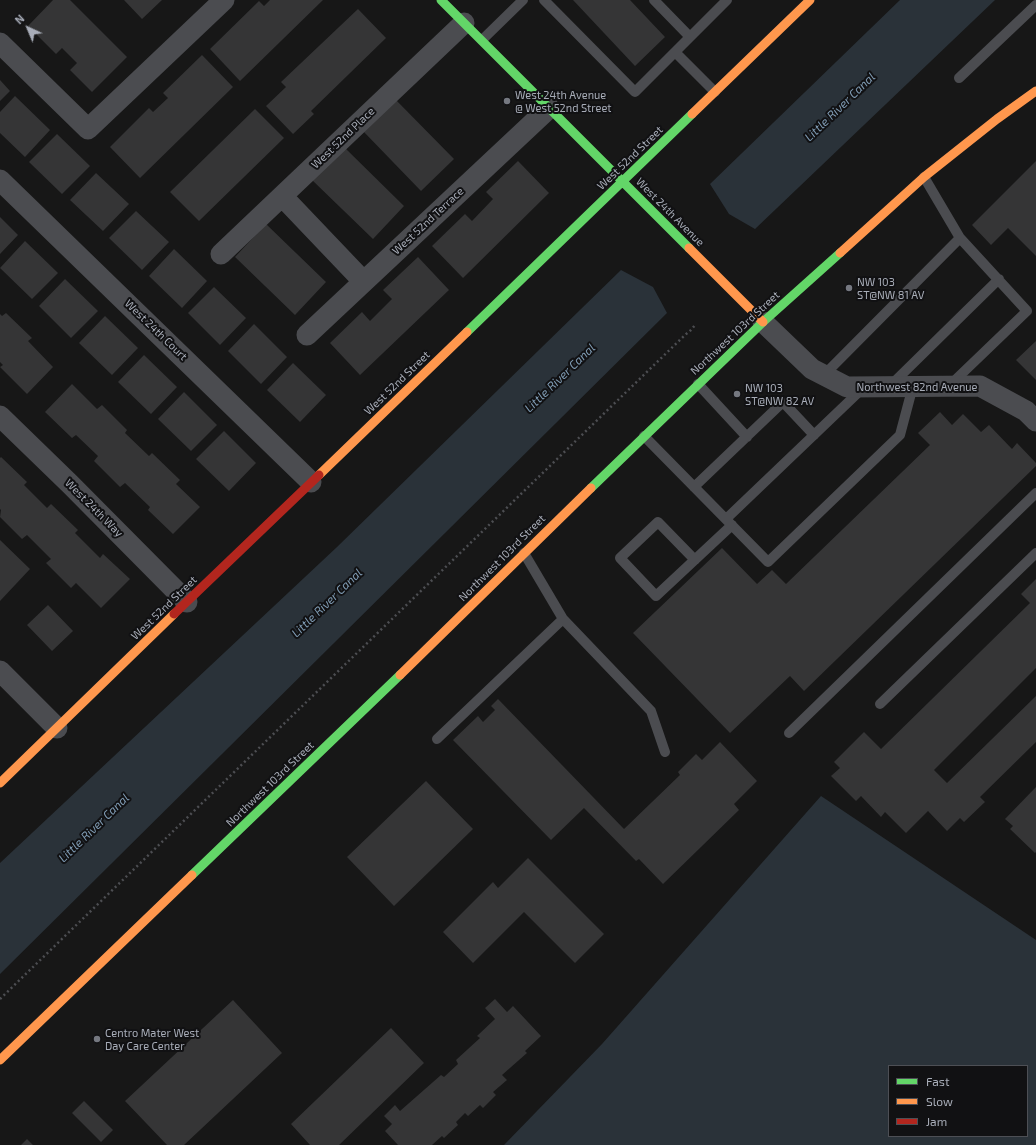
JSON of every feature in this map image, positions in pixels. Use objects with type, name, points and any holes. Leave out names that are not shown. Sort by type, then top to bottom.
[{"type":"street","points":[[0,43],[88,129],[224,0]]},
{"type":"street","name":"West 24th Avenue","points":[[441,0],[763,322]]},
{"type":"street","name":"West 52nd Street","points":[[0,783],[715,92],[803,2]]},
{"type":"street","name":"West 52nd Place","points":[[221,254],[464,22]]},
{"type":"street","name":"Northwest 103rd Street","points":[[0,1060],[377,698],[644,436],[763,322],[924,177],[997,119],[1035,93]]},
{"type":"street","name":"West 52nd Terrace","points":[[307,336],[363,281],[549,108]]},
{"type":"street","name":"West 24th Court","points":[[0,180],[311,482]]},
{"type":"street","points":[[282,196],[363,281]]},
{"type":"street","name":"Northwest 82nd Avenue","points":[[763,322],[812,369],[847,387],[980,386],[1026,411],[1036,421]]},
{"type":"street","name":"West 24th Way","points":[[0,416],[187,602]]},
{"type":"street","points":[[4,682],[57,728]]},
{"type":"lane","points":[[482,40],[523,0]]},
{"type":"lane","points":[[544,0],[635,92],[690,37],[721,2]]},
{"type":"lane","points":[[654,0],[690,37]]},
{"type":"lane","points":[[959,78],[1036,5]]},
{"type":"lane","points":[[675,52],[715,92]]},
{"type":"lane","points":[[924,177],[960,238],[1027,311],[949,386]]},
{"type":"lane","points":[[824,375],[960,238]]},
{"type":"lane","points":[[890,387],[999,280]]},
{"type":"lane","points":[[698,384],[747,437]]},
{"type":"lane","points":[[644,436],[768,562],[900,435],[913,386]]},
{"type":"lane","points":[[695,560],[658,522],[620,558],[656,596],[695,560],[729,522],[814,435],[863,388]]},
{"type":"lane","points":[[694,487],[782,402],[814,435]]},
{"type":"lane","points":[[790,733],[1036,494]]},
{"type":"lane","points":[[524,553],[563,619],[651,711],[665,752]]},
{"type":"lane","points":[[880,704],[1036,553]]},
{"type":"lane","points":[[437,739],[563,619]]},
{"type":"path","points":[[0,999],[695,325]]},
{"type":"water","name":"Little River Canal","points":[[900,0],[995,0],[755,229],[729,214],[710,184]]},
{"type":"water","name":"Little River Canal","points":[[621,270],[653,287],[667,313],[0,974],[0,863],[337,547]]},
{"type":"water","points":[[821,796],[1036,940],[1036,1145],[504,1145],[602,1044]]},
{"type":"building","points":[[53,0],[70,0],[127,57],[92,92],[70,70],[77,63],[62,48],[56,54],[28,26]]},
{"type":"building","points":[[124,0],[162,0],[142,19]]},
{"type":"building","points":[[270,0],[323,0],[240,81],[210,49],[259,1],[264,6]]},
{"type":"building","points":[[573,0],[630,0],[665,37],[635,66]]},
{"type":"building","points":[[358,9],[386,38],[311,111],[314,114],[293,134],[266,106],[286,87],[281,82]]},
{"type":"building","points":[[202,55],[233,87],[140,178],[110,147],[149,108],[153,112],[168,98],[163,93]]},
{"type":"building","points":[[0,80],[10,91],[0,101]]},
{"type":"building","points":[[15,96],[50,130],[25,157],[0,133],[0,112]]},
{"type":"building","points":[[395,99],[454,159],[421,191],[363,131]]},
{"type":"building","points":[[255,109],[284,138],[199,221],[170,192]]},
{"type":"building","points":[[57,134],[90,166],[62,194],[29,162]]},
{"type":"building","points":[[344,147],[404,206],[373,239],[312,180]]},
{"type":"building","points":[[518,161],[549,193],[463,278],[432,246],[465,214],[472,221],[493,199],[486,192]]},
{"type":"building","points":[[1036,161],[1036,256],[1008,228],[991,245],[972,225]]},
{"type":"building","points":[[96,173],[129,204],[103,231],[70,200]]},
{"type":"building","points":[[136,211],[169,242],[142,270],[109,238]]},
{"type":"building","points":[[0,217],[18,235],[0,254]]},
{"type":"building","points":[[266,224],[326,282],[295,315],[235,257]]},
{"type":"building","points":[[25,241],[58,273],[32,299],[0,268]]},
{"type":"building","points":[[174,249],[207,281],[182,308],[149,276]]},
{"type":"building","points":[[418,257],[449,290],[360,375],[330,343],[362,312],[370,321],[392,299],[383,290]]},
{"type":"building","points":[[65,279],[98,311],[71,338],[39,306]]},
{"type":"building","points":[[214,287],[246,318],[220,345],[188,313]]},
{"type":"building","points":[[6,313],[32,338],[28,341],[53,367],[27,394],[0,367],[3,365],[0,362],[0,314],[2,316]]},
{"type":"building","points":[[105,316],[138,348],[112,375],[79,343]]},
{"type":"building","points":[[254,324],[287,357],[261,384],[228,351]]},
{"type":"building","points":[[1036,341],[1036,380],[1016,360]]},
{"type":"building","points":[[144,355],[177,387],[151,414],[118,382]]},
{"type":"building","points":[[293,363],[326,395],[300,422],[267,390]]},
{"type":"building","points":[[72,384],[97,409],[102,405],[127,430],[125,433],[149,456],[152,453],[180,480],[176,484],[200,507],[173,534],[148,510],[150,507],[125,483],[120,487],[94,461],[98,456],[76,435],[72,438],[45,412]]},
{"type":"building","points":[[184,392],[217,425],[191,451],[158,419]]},
{"type":"building","points":[[940,412],[952,425],[963,414],[981,432],[989,425],[1012,449],[1017,443],[1036,463],[1036,466],[804,691],[790,676],[730,733],[633,633],[722,548],[757,584],[772,570],[786,584],[930,445],[918,433]]},
{"type":"building","points":[[224,431],[256,463],[229,491],[196,459]]},
{"type":"building","points":[[1,457],[27,482],[24,485],[47,508],[51,504],[78,530],[75,533],[100,558],[103,554],[130,579],[101,608],[76,583],[71,588],[46,563],[51,559],[27,535],[22,539],[0,517]]},
{"type":"building","points":[[0,540],[30,569],[0,601]]},
{"type":"building","points":[[1036,579],[1036,668],[934,770],[947,783],[1036,696],[1036,742],[980,797],[985,802],[964,822],[960,818],[947,831],[928,811],[906,833],[885,812],[881,817],[861,796],[856,801],[831,776],[840,768],[834,762],[864,732],[881,749],[1030,603],[1021,594]]},
{"type":"building","points":[[48,605],[73,631],[52,651],[27,625]]},
{"type":"building","points":[[498,699],[624,829],[680,775],[678,772],[696,754],[702,760],[720,742],[757,781],[734,804],[739,810],[663,884],[639,859],[636,861],[584,808],[551,840],[453,740],[478,716],[483,722],[495,710],[491,706]]},
{"type":"building","points":[[426,781],[473,829],[394,906],[347,857]]},
{"type":"building","points":[[1036,787],[1035,853],[1010,829],[1013,826],[1005,819]]},
{"type":"building","points":[[528,858],[604,934],[575,963],[524,912],[473,963],[443,932],[493,882],[498,888]]},
{"type":"building","points":[[495,999],[507,1012],[513,1006],[541,1036],[525,1051],[527,1053],[502,1075],[507,1080],[493,1092],[496,1095],[483,1108],[480,1105],[468,1116],[465,1113],[456,1122],[458,1125],[444,1138],[442,1136],[432,1145],[398,1145],[385,1131],[392,1124],[384,1116],[395,1105],[400,1111],[441,1075],[444,1077],[458,1064],[456,1060],[480,1038],[477,1036],[495,1019],[485,1008]]},
{"type":"building","points":[[233,1000],[282,1053],[184,1145],[167,1145],[125,1101]]},
{"type":"building","points":[[391,1028],[424,1063],[339,1145],[310,1145],[291,1124]]},
{"type":"building","points":[[84,1101],[113,1130],[101,1142],[72,1113]]},
{"type":"building","points":[[27,1139],[33,1145],[21,1145]]},
{"type":"traffic: fast","points":[[441,0],[689,248]]},
{"type":"traffic: fast","points":[[467,332],[692,114]]},
{"type":"traffic: fast","points":[[591,488],[763,322],[840,253]]},
{"type":"traffic: fast","points":[[192,875],[400,675]]},
{"type":"traffic: slow","points":[[692,114],[810,0]]},
{"type":"traffic: slow","points":[[840,253],[924,177],[997,119],[1036,91]]},
{"type":"traffic: slow","points":[[689,248],[763,322]]},
{"type":"traffic: slow","points":[[319,475],[467,332]]},
{"type":"traffic: slow","points":[[400,675],[591,488]]},
{"type":"traffic: slow","points":[[0,783],[174,614]]},
{"type":"traffic: slow","points":[[0,1060],[192,875]]},
{"type":"traffic: jam","points":[[174,614],[319,475]]},
{"type":"place","name":"West 24th Avenue @ West 52nd Street","points":[[507,101]]},
{"type":"place","name":"NW 103 ST@NW 81 AV","points":[[849,288]]},
{"type":"place","name":"NW 103 ST@NW 82 AV","points":[[737,394]]},
{"type":"place","name":"Centro Mater West Day Care Center","points":[[97,1039]]}]
